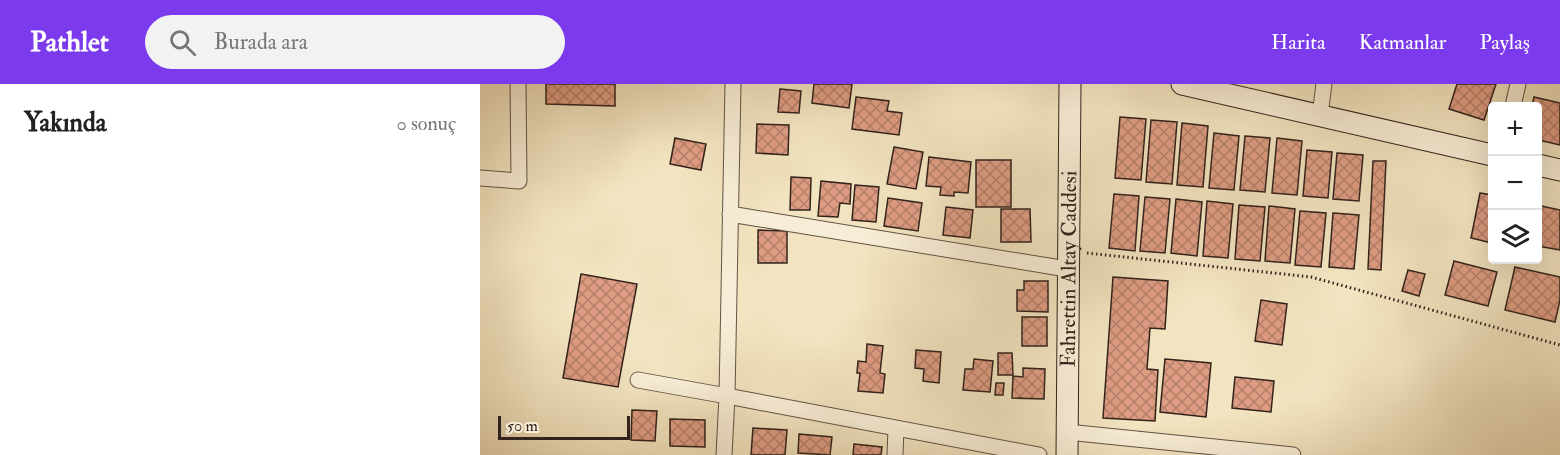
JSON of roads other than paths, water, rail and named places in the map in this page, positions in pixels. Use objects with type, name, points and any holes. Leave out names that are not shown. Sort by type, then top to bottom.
[{"type":"street","points":[[480,178],[519,181],[518,84]]},
{"type":"street","points":[[724,455],[733,84]]},
{"type":"street","name":"Fahrettin Altay Caddesi","points":[[1066,455],[1070,84]]},
{"type":"street","points":[[1182,84],[1488,154]]},
{"type":"street","points":[[1320,116],[1324,84]]},
{"type":"street","points":[[1514,102],[1518,84]]},
{"type":"street","points":[[1542,166],[1560,170]]},
{"type":"street","points":[[730,214],[1067,260]]},
{"type":"street","points":[[638,380],[1039,455]]},
{"type":"street","points":[[895,455],[896,428]]},
{"type":"street","points":[[1066,432],[1293,455]]}]
